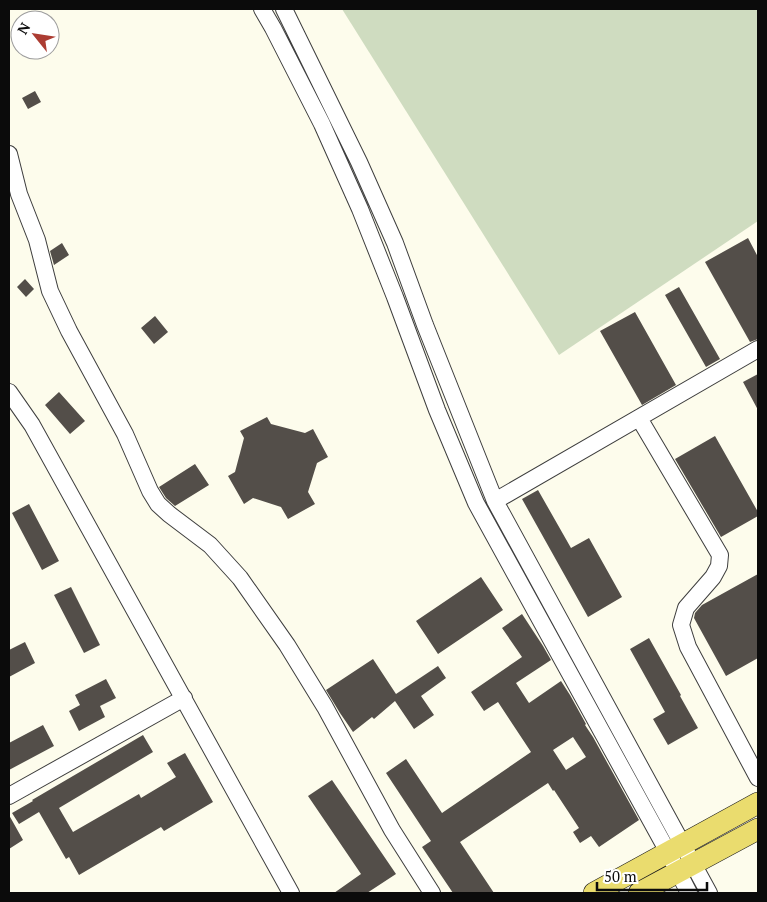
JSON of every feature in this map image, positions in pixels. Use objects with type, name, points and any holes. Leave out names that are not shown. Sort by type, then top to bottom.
[{"type":"main road","points":[[594,893],[758,803]]},
{"type":"main road","points":[[639,893],[758,829]]},
{"type":"street","points":[[262,9],[322,124],[360,209],[437,410],[476,503],[686,868],[709,893]]},
{"type":"street","points":[[284,9],[359,162],[395,243],[495,501],[675,848]]},
{"type":"street","points":[[9,154],[19,194],[37,240],[50,291],[69,331],[125,434],[150,491],[158,504],[210,545],[240,578],[286,645],[325,707],[392,830],[432,893]]},
{"type":"street","points":[[495,501],[758,349]]},
{"type":"street","points":[[9,392],[32,425],[291,893]]},
{"type":"street","points":[[639,418],[720,555],[719,566],[713,577],[686,608],[682,625],[688,647],[758,778]]},
{"type":"street","points":[[9,796],[184,698]]},
{"type":"street","points":[[686,868],[689,893]]},
{"type":"green space","points":[[342,9],[758,9],[758,221],[559,355]]},
{"type":"building","points":[[35,91],[41,102],[28,109],[22,98]]},
{"type":"building","points":[[748,238],[758,257],[758,339],[750,342],[705,262]]},
{"type":"building","points":[[62,243],[69,255],[54,265],[50,251]]},
{"type":"building","points":[[25,279],[34,289],[26,297],[17,287]]},
{"type":"building","points":[[679,287],[720,359],[706,367],[665,295]]},
{"type":"building","points":[[635,312],[676,385],[642,405],[600,331]]},
{"type":"building","points":[[155,316],[168,332],[154,344],[141,328]]},
{"type":"building","points":[[758,374],[758,410],[743,382]]},
{"type":"building","points":[[59,392],[85,421],[70,434],[45,405]]},
{"type":"building","points":[[267,417],[271,424],[305,433],[313,429],[328,457],[317,463],[308,492],[315,504],[288,519],[281,507],[253,498],[244,504],[228,476],[235,472],[244,438],[240,431]]},
{"type":"building","points":[[715,436],[758,512],[758,516],[721,537],[675,459]]},
{"type":"building","points":[[195,464],[209,485],[175,506],[166,498],[159,487]]},
{"type":"building","points":[[538,490],[571,548],[589,538],[622,597],[588,617],[522,499]]},
{"type":"building","points":[[29,504],[59,561],[42,570],[12,513]]},
{"type":"building","points":[[758,574],[758,658],[726,676],[694,618],[695,613],[702,605]]},
{"type":"building","points":[[481,577],[503,610],[438,654],[416,621]]},
{"type":"building","points":[[71,587],[100,645],[84,653],[54,595]]},
{"type":"building","points":[[522,614],[551,660],[516,683],[529,703],[561,681],[639,820],[599,847],[591,836],[580,843],[573,832],[579,828],[548,783],[460,842],[494,893],[453,893],[422,847],[431,841],[386,773],[406,759],[442,813],[531,752],[498,702],[484,711],[471,692],[522,657],[502,628]],"holes":[[[573,737],[586,757],[566,770],[553,750]]]},
{"type":"building","points":[[649,638],[698,728],[668,745],[653,719],[665,712],[630,649]]},
{"type":"building","points":[[25,642],[35,663],[9,677],[9,650]]},
{"type":"building","points":[[373,659],[396,694],[438,666],[446,678],[421,696],[434,715],[414,729],[395,701],[374,719],[372,717],[353,732],[326,690]]},
{"type":"building","points":[[106,679],[116,698],[100,706],[105,717],[79,731],[69,711],[80,705],[75,695]]},
{"type":"building","points":[[43,725],[54,746],[9,770],[9,743]]},
{"type":"building","points":[[143,735],[153,752],[59,808],[73,832],[139,794],[141,798],[176,777],[167,763],[185,753],[213,802],[164,831],[161,827],[79,875],[69,857],[66,859],[39,812],[19,824],[12,813]]},
{"type":"building","points":[[332,780],[396,874],[367,893],[334,893],[361,874],[308,796]]},
{"type":"building","points":[[9,815],[23,840],[9,849]]}]
